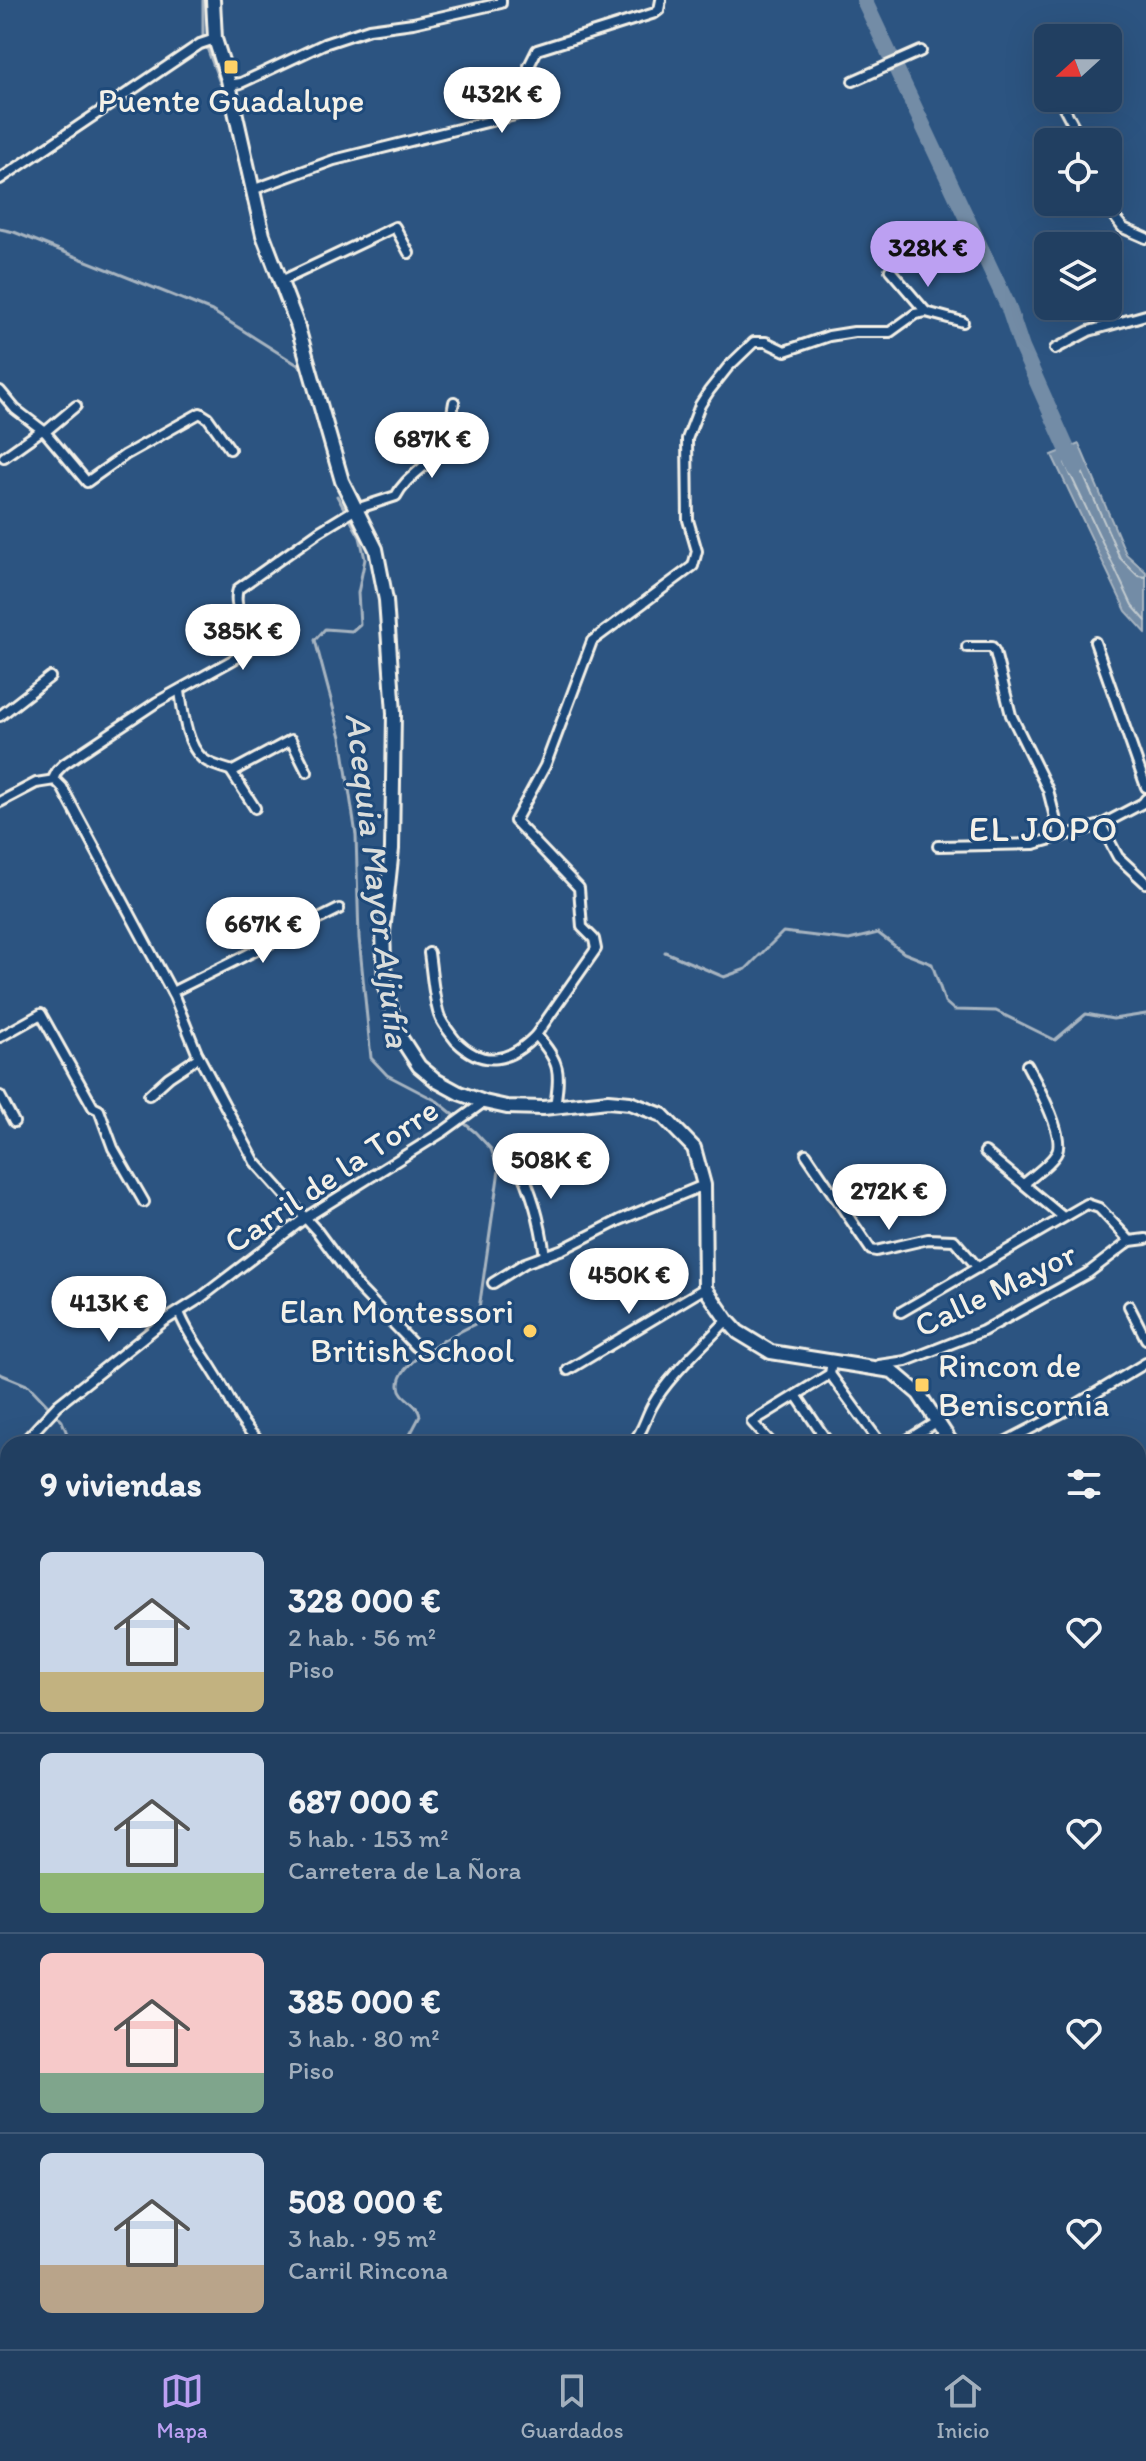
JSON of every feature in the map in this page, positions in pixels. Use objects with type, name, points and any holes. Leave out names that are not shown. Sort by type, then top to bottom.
[{"type":"main road","points":[[213,0],[207,42],[229,85],[263,235],[297,324],[351,513],[376,549],[386,600],[393,697],[392,849],[383,932],[385,986],[389,1008],[405,1048],[419,1066],[437,1081],[484,1102],[507,1107],[555,1107],[608,1101],[630,1103],[662,1115],[694,1148],[704,1185],[705,1288],[727,1320],[738,1332],[771,1352],[831,1368],[866,1365],[892,1371],[913,1387],[947,1436]]},
{"type":"street","points":[[229,85],[241,83],[324,44],[369,29],[413,23],[501,3],[501,0]]},
{"type":"street","points":[[252,190],[334,160],[523,113],[530,105],[529,66],[537,50],[641,19],[659,10],[661,0]]},
{"type":"street","points":[[0,179],[207,42]]},
{"type":"street","points":[[853,81],[921,51]]},
{"type":"street","points":[[1114,216],[1123,228],[1146,238]]},
{"type":"street","points":[[281,281],[395,227],[409,253]]},
{"type":"street","points":[[890,270],[926,312]]},
{"type":"street","points":[[429,953],[440,1017],[450,1034],[472,1054],[498,1059],[524,1048],[536,1035],[596,949],[594,939],[582,927],[579,888],[515,821],[545,766],[592,641],[693,566],[697,551],[688,520],[687,439],[700,405],[728,367],[754,342],[766,342],[785,351],[829,336],[890,332],[915,314],[926,312],[963,322]]},
{"type":"street","points":[[1055,349],[1089,331],[1146,315]]},
{"type":"street","points":[[0,391],[15,409],[44,431],[87,482],[125,455],[200,413],[208,418],[230,449]]},
{"type":"street","points":[[53,779],[64,764],[126,721],[249,650],[237,606],[238,589],[276,565],[306,540],[351,513],[396,496],[402,485],[436,455],[447,436],[454,402]]},
{"type":"street","points":[[4,457],[76,406]]},
{"type":"street","points":[[1095,642],[1146,787]]},
{"type":"street","points":[[967,647],[992,647],[995,652],[1011,715],[1048,790],[1060,837]]},
{"type":"street","points":[[0,716],[50,677]]},
{"type":"street","points":[[180,691],[187,726],[197,752],[203,759],[231,771],[255,808]]},
{"type":"street","points":[[231,771],[291,740],[296,744],[307,772]]},
{"type":"street","points":[[0,802],[36,783],[53,779]]},
{"type":"street","points":[[53,779],[62,787],[172,992],[199,1057],[255,1162],[305,1218],[359,1288],[416,1347]]},
{"type":"street","points":[[938,846],[1034,844],[1101,825],[1146,799]]},
{"type":"street","points":[[1101,825],[1118,857],[1146,883]]},
{"type":"street","points":[[172,992],[339,909]]},
{"type":"street","points":[[0,1037],[41,1014],[93,1107],[99,1110],[113,1148],[144,1202]]},
{"type":"street","points":[[536,1035],[558,1065],[560,1075],[555,1107]]},
{"type":"street","points":[[149,1095],[199,1057]]},
{"type":"street","points":[[1024,1184],[1056,1155],[1059,1145],[1045,1097],[1027,1065]]},
{"type":"street","points":[[0,1096],[14,1122]]},
{"type":"street","name":"Carril de la Torre","points":[[29,1436],[58,1405],[164,1321],[305,1218],[444,1131],[484,1102]]},
{"type":"street","points":[[985,1152],[1063,1217]]},
{"type":"street","points":[[806,1154],[871,1250],[928,1239],[954,1240],[978,1268]]},
{"type":"street","points":[[516,1158],[532,1192],[540,1219],[545,1256]]},
{"type":"street","points":[[493,1283],[525,1263],[704,1185]]},
{"type":"street","points":[[901,1312],[1081,1206],[1094,1205],[1130,1241],[1146,1239]]},
{"type":"street","name":"Calle Mayor","points":[[866,1365],[906,1361],[989,1328],[1088,1273],[1130,1241]]},
{"type":"street","points":[[568,1370],[705,1288]]},
{"type":"street","points":[[1129,1306],[1146,1339]]},
{"type":"street","points":[[179,1312],[231,1408],[254,1436]]},
{"type":"street","points":[[639,1436],[652,1406],[670,1382],[727,1320]]},
{"type":"street","points":[[906,1361],[904,1370],[913,1387]]},
{"type":"street","points":[[1017,1436],[1146,1363]]},
{"type":"street","points":[[765,1436],[752,1422],[796,1395],[831,1368],[876,1436]]},
{"type":"street","points":[[796,1395],[824,1436]]},
{"type":"street","points":[[914,1436],[938,1421]]},
{"type":"water","points":[[1079,444],[1126,554],[1146,572],[1146,633],[1126,611],[1052,455]]},
{"type":"waterway","name":"Acequia Mayor Aljufía","points":[[203,0],[203,37],[220,83]]},
{"type":"waterway","points":[[864,0],[1008,306],[1022,348],[1076,469]]},
{"type":"waterway","points":[[0,229],[212,311],[301,367]]},
{"type":"waterway","name":"Acequia Mayor Aljufía","points":[[337,496],[360,537],[365,559],[358,593],[360,624],[352,631],[325,629],[315,640],[341,737],[356,835],[359,938],[371,1058],[387,1075],[437,1101],[475,1132],[491,1149],[499,1170],[477,1323],[430,1348],[401,1376],[400,1390],[420,1416],[409,1436]]},
{"type":"waterway","points":[[665,952],[724,977],[746,969],[783,932],[849,940],[878,933],[904,953],[932,964],[945,1002],[954,1010],[996,1011],[1055,1040],[1086,1014],[1113,1019],[1146,1014]]},
{"type":"waterway","points":[[0,1374],[29,1386],[62,1421],[68,1436]]},
{"type":"place","name":"Puente Guadalupe","points":[[231,67]]},
{"type":"place","name":"Elan Montessori British School","points":[[530,1331]]},
{"type":"place","name":"Rincon de Beniscornia","points":[[922,1385]]},
{"type":"district","name":"EL JOPO","points":[[1044,828]]}]
